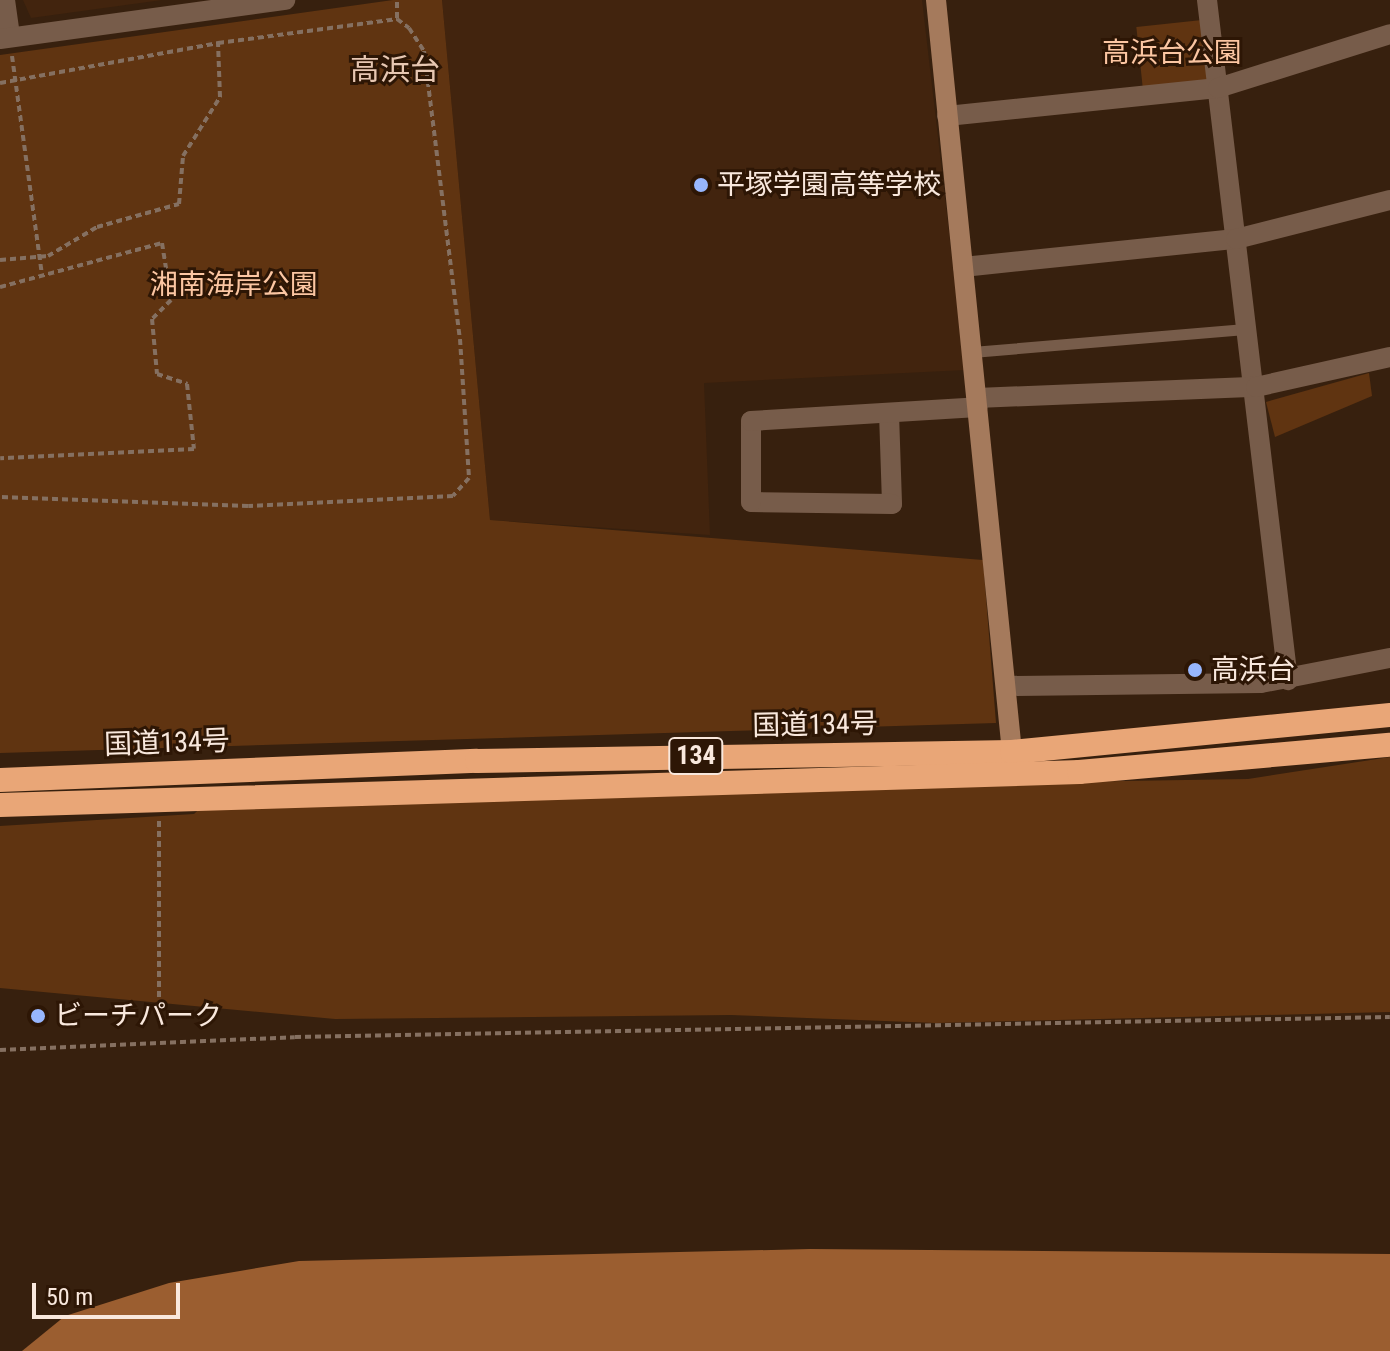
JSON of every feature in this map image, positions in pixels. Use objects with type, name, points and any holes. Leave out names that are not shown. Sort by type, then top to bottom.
[{"type":"highway","name":"国道134号","points":[[0,780],[477,761],[1012,752],[1390,715]]},
{"type":"highway","name":"国道134号","points":[[0,805],[1079,772],[1390,745]]},
{"type":"street","points":[[5,0],[5,38],[285,0]]},
{"type":"street","points":[[936,0],[1012,752]]},
{"type":"street","points":[[1207,0],[1256,387],[1288,680]]},
{"type":"street","points":[[947,116],[1218,88],[1387,41]]},
{"type":"street","points":[[963,267],[1236,239],[1390,200]]},
{"type":"street","points":[[889,413],[892,504],[751,502],[751,421],[889,413],[977,402],[1256,387],[1390,357]]},
{"type":"street","points":[[1007,686],[1288,680],[1390,658]]},
{"type":"lane","points":[[972,352],[1248,329]]},
{"type":"path","points":[[0,497],[248,506],[453,496],[464,487],[460,339],[424,51],[397,19],[397,0]]},
{"type":"path","points":[[0,83],[218,43],[397,19]]},
{"type":"path","points":[[5,38],[15,79],[42,275]]},
{"type":"path","points":[[0,260],[40,258],[129,214],[179,204],[183,156],[220,97],[218,43]]},
{"type":"path","points":[[0,287],[162,243],[171,300],[152,319],[157,374],[187,384],[194,449],[0,458]]},
{"type":"path","points":[[159,798],[159,1012]]},
{"type":"path","points":[[0,1050],[327,1036],[1390,1017]]},
{"type":"shaded area","points":[[23,0],[162,0],[31,18]]},
{"type":"shaded area","name":"平塚学園高等学校","points":[[442,0],[922,0],[965,370],[704,383],[710,535],[490,520]]},
{"type":"shaded area","points":[[810,1249],[1390,1254],[1390,1351],[22,1351],[65,1316],[169,1283],[299,1261]]},
{"type":"green space","name":"湘南海岸公園","points":[[393,0],[442,0],[490,520],[983,560],[996,723],[0,753],[0,55]]},
{"type":"green space","name":"高浜台公園","points":[[1202,20],[1208,80],[1143,87],[1136,27]]},
{"type":"green space","points":[[1369,373],[1372,396],[1275,437],[1266,402]]},
{"type":"green space","points":[[1390,757],[1390,1012],[936,1023],[731,1015],[335,1019],[0,988],[0,826],[194,814],[213,796],[1248,779]]},
{"type":"place","name":"平塚学園高等学校","points":[[701,185]]},
{"type":"place","name":"高浜台","points":[[1195,670]]},
{"type":"place","name":"ビーチパーク","points":[[38,1016]]},
{"type":"district","name":"高浜台","points":[[395,70]]}]
